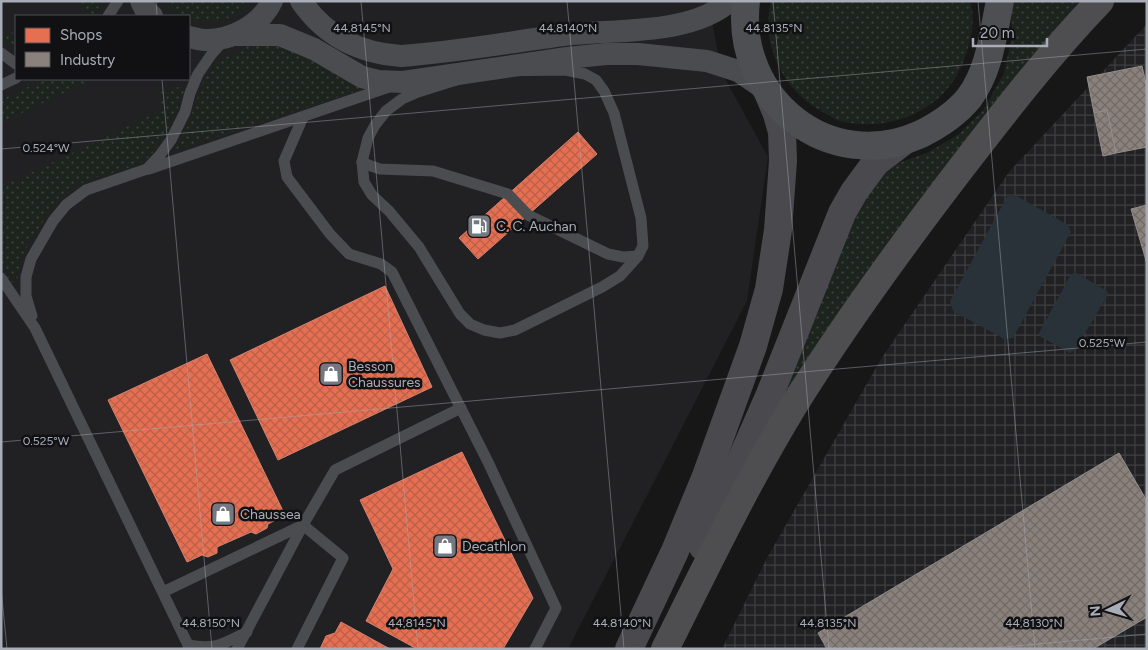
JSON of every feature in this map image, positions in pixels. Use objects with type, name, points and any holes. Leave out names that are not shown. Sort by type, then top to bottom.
[{"type":"highway","points":[[665,649],[749,482],[794,405],[844,329],[912,233],[995,124],[1069,33],[1100,1]]},
{"type":"main road","points":[[629,649],[675,551],[706,476],[750,354],[769,289],[778,230],[783,162],[782,132],[777,114],[753,67],[745,35],[746,1]]},
{"type":"main road","points":[[656,649],[741,462],[807,304],[842,212],[876,162],[904,142],[940,125],[969,98],[988,63],[995,9]]},
{"type":"main road","points":[[767,93],[796,122],[829,140],[866,146],[904,142]]},
{"type":"street","points":[[141,1],[151,15]]},
{"type":"street","points":[[231,36],[251,26],[269,8],[272,1]]},
{"type":"street","points":[[301,1],[324,28],[352,45],[379,54],[401,56],[568,35],[671,25],[701,18],[720,9],[730,1]]},
{"type":"street","points":[[190,37],[205,40],[231,36],[280,35],[314,49],[362,77],[378,81],[403,82],[567,58],[606,54],[647,55],[707,61],[738,71],[767,93]]},
{"type":"lane","points":[[109,15],[118,1]]},
{"type":"lane","points":[[147,169],[171,140],[186,112],[190,93],[198,74],[211,55],[231,36]]},
{"type":"lane","points":[[1,53],[15,63]]},
{"type":"lane","points":[[565,70],[585,74],[596,80],[604,91],[614,113],[641,218],[643,246],[638,256],[620,276],[602,287],[523,326],[500,333],[484,330],[470,324],[460,314],[419,247],[389,210],[372,195],[364,182],[362,162],[366,143],[374,125],[386,111],[402,99],[418,92],[485,71],[565,70]]},
{"type":"lane","points":[[1,85],[15,78]]},
{"type":"lane","points":[[35,328],[26,296],[26,277],[31,258],[53,221],[66,205],[86,190],[403,82]]},
{"type":"lane","points":[[303,117],[284,161],[287,177],[330,234],[349,254],[381,264],[392,272],[462,408],[556,608],[535,649]]},
{"type":"lane","points":[[362,162],[380,169],[433,171],[508,194],[528,215],[608,254],[623,257],[638,256]]},
{"type":"lane","points":[[1,278],[35,328],[189,647],[215,647],[246,632]]},
{"type":"lane","points":[[237,649],[303,525],[335,470],[462,408]]},
{"type":"lane","points":[[163,592],[303,525]]},
{"type":"lane","points":[[297,649],[343,558],[303,525]]},
{"type":"shaded area","points":[[1,1],[708,1],[722,73],[768,157],[747,301],[568,649],[1,649]]},
{"type":"shaded area","points":[[81,1],[103,1],[93,15],[88,15]]},
{"type":"shaded area","points":[[163,1],[251,1],[231,17],[215,21],[190,20],[190,15],[181,15],[168,7]]},
{"type":"shaded area","points":[[771,1],[970,1],[973,16],[971,38],[967,53],[955,78],[944,93],[930,105],[914,114],[878,124],[840,121],[809,103],[797,92],[778,66],[769,34],[768,18]]},
{"type":"shaded area","points":[[1011,1],[1083,1],[785,396],[780,396],[861,201],[890,166],[929,152],[959,134],[984,109],[1004,73],[1012,36]]},
{"type":"shaded area","points":[[1147,24],[1147,649],[722,649],[767,558],[881,359],[1009,172]]},
{"type":"shaded area","points":[[12,32],[15,38],[15,50],[1,40],[1,37]]},
{"type":"shaded area","points":[[251,45],[285,45],[363,89],[174,151],[186,131],[204,79],[214,65]]},
{"type":"shaded area","points":[[43,80],[91,80],[1,123],[1,100]]},
{"type":"shaded area","points":[[186,86],[169,128],[150,156],[136,165],[84,182],[66,195],[48,215],[32,238],[21,261],[17,281],[10,283],[1,265],[1,187],[164,109],[156,91]]},
{"type":"shaded area","points":[[1008,195],[1015,195],[1068,225],[1071,232],[1013,338],[1004,339],[953,311],[950,301]]},
{"type":"shaded area","points":[[1075,272],[1107,291],[1108,295],[1075,350],[1070,353],[1041,337],[1039,333],[1070,276]]},
{"type":"building: Shops","points":[[578,132],[597,154],[478,259],[459,238]]},
{"type":"building: Shops","name":"Besson Chaussures","points":[[385,286],[432,387],[278,460],[230,360]]},
{"type":"building: Shops","points":[[207,354],[285,515],[268,524],[267,528],[256,534],[251,532],[217,547],[217,553],[208,557],[202,555],[187,562],[108,400]]},
{"type":"building: Shops","name":"Decathlon","points":[[462,452],[533,598],[503,649],[417,649],[366,621],[393,569],[360,500]]},
{"type":"building: Shops","points":[[341,622],[390,649],[320,649],[326,636],[335,633]]},
{"type":"building: Industry","points":[[1142,66],[1147,88],[1147,147],[1116,153],[1107,110],[1094,113],[1087,77]]},
{"type":"building: Industry","points":[[1107,110],[1116,153],[1103,156],[1094,113]]},
{"type":"building: Industry","points":[[1147,205],[1147,264],[1131,209]]},
{"type":"building: Industry","points":[[1119,453],[1147,501],[1147,617],[1093,649],[827,649],[818,633]]},
{"type":"place","name":"C. C. Auchan","points":[[479,226]]},
{"type":"place","name":"Besson Chaussures","points":[[331,374]]},
{"type":"place","name":"Chaussea","points":[[223,514]]},
{"type":"place","name":"Decathlon","points":[[445,546]]}]
